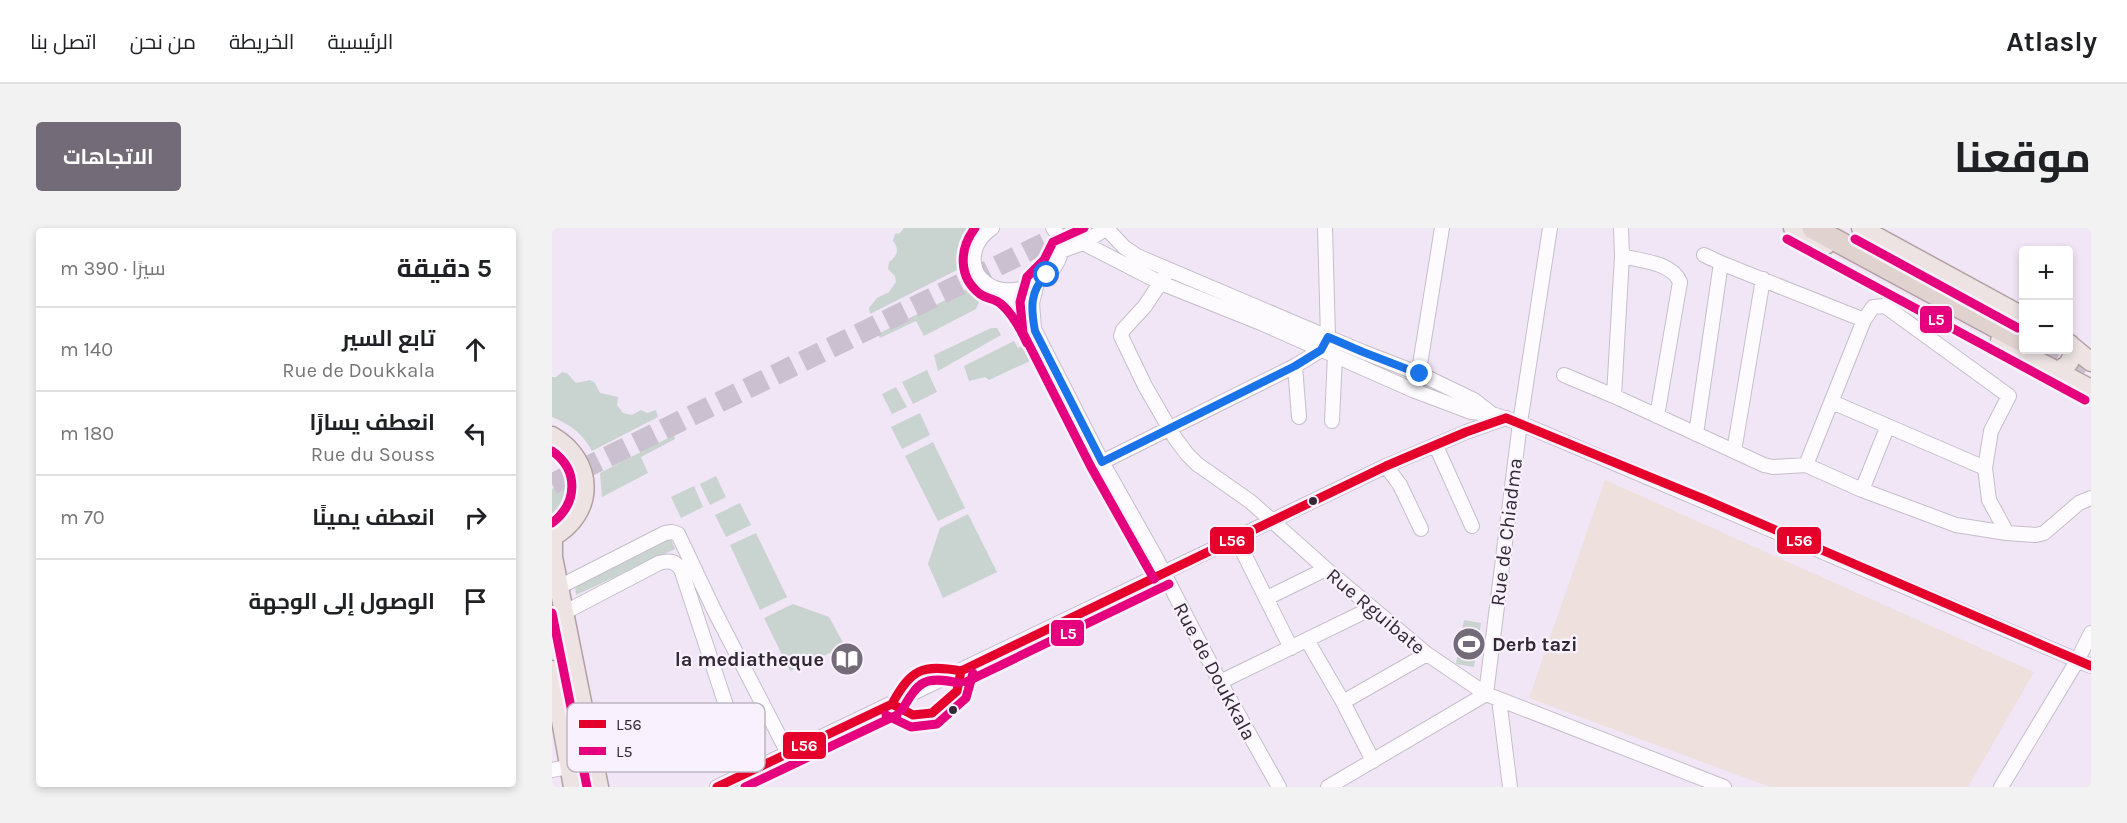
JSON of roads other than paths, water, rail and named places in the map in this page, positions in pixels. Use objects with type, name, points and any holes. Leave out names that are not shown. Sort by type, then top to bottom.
[{"type":"highway","points":[[1813,228],[2019,339]]},
{"type":"highway","points":[[1833,228],[2019,326]]},
{"type":"main road","points":[[1793,228],[2051,362],[2091,389]]},
{"type":"main road","points":[[1861,228],[2019,313]]},
{"type":"main road","points":[[2073,346],[2091,362]]},
{"type":"main road","points":[[2051,362],[2067,365],[2072,354]]},
{"type":"main road","points":[[552,436],[574,454],[581,467],[585,488],[583,502],[575,519],[562,532],[553,537],[553,557],[559,587],[558,616],[579,703]]},
{"type":"main road","points":[[552,670],[560,769],[573,787]]},
{"type":"main road","points":[[596,772],[599,787]]},
{"type":"street","points":[[992,228],[977,243],[974,267],[984,282],[998,290],[1005,291],[1018,290],[1037,283],[1054,267],[1061,251],[1059,237],[1053,228]]},
{"type":"street","points":[[1061,251],[1083,243],[1107,228],[1130,251],[1169,270],[1420,374],[1474,400],[1499,416]]},
{"type":"street","points":[[1102,462],[1295,366],[1321,350],[1328,337],[1325,228]]},
{"type":"street","points":[[1415,391],[1420,374],[1442,228]]},
{"type":"street","name":"Rue de Chiadma","points":[[1510,787],[1492,697],[1520,423],[1550,228]]},
{"type":"street","points":[[1614,396],[1622,256],[1621,228]]},
{"type":"street","points":[[1083,243],[1161,283],[1415,391],[1471,412],[1499,416],[1520,423],[1706,500],[2091,666]]},
{"type":"street","points":[[1704,255],[1864,321]]},
{"type":"street","points":[[1622,256],[1669,269],[1680,282],[1657,416]]},
{"type":"street","points":[[1696,434],[1721,263]]},
{"type":"street","points":[[1161,283],[1169,270]]},
{"type":"street","points":[[1734,451],[1764,279]]},
{"type":"street","name":"Rue de Doukkala","points":[[1035,331],[1032,303],[1037,283]]},
{"type":"street","name":"Rue Rguibate","points":[[1161,283],[1145,306],[1123,330],[1121,336],[1145,386],[1180,446],[1197,464],[1251,502],[1326,569],[1428,654],[1492,697],[1724,787]]},
{"type":"street","name":"Rue de Doukkala","points":[[1005,291],[1035,331],[1102,462],[1279,787]]},
{"type":"street","points":[[1806,465],[1864,321],[1873,307],[1885,306],[2008,393],[2009,398],[1991,431],[1985,468],[1989,500],[2007,533]]},
{"type":"street","points":[[1332,421],[1335,356]]},
{"type":"street","points":[[1295,366],[1299,417]]},
{"type":"street","points":[[1564,375],[1764,465],[1773,467],[1806,465],[1862,490],[1956,525],[2036,535],[2044,533],[2079,503],[2091,498]]},
{"type":"street","points":[[1832,402],[1887,428],[1985,468]]},
{"type":"street","points":[[765,763],[1386,466],[1436,446],[1499,416]]},
{"type":"street","points":[[1862,490],[1887,428]]},
{"type":"street","points":[[1436,446],[1472,526]]},
{"type":"street","points":[[1386,466],[1400,485],[1421,529]]},
{"type":"street","points":[[559,587],[665,533],[678,534],[762,703]]},
{"type":"street","points":[[1236,538],[1291,648]]},
{"type":"street","points":[[558,616],[659,563],[667,561],[676,563],[681,569],[725,703]]},
{"type":"street","points":[[1267,598],[1326,569]]},
{"type":"street","points":[[1220,682],[1372,608]]},
{"type":"street","points":[[2001,787],[2077,661],[2091,633]]},
{"type":"street","points":[[1307,640],[1343,702],[1373,761]]},
{"type":"street","points":[[1343,702],[1428,654]]},
{"type":"street","points":[[1328,787],[1492,697]]},
{"type":"street","points":[[765,709],[788,753]]},
{"type":"street","points":[[717,787],[746,772]]},
{"type":"street","points":[[748,772],[753,787]]},
{"type":"tunnel","points":[[552,484],[1075,228]]},
{"type":"tunnel","points":[[2047,354],[2080,369],[2091,377]]},
{"type":"place","name":"Derb tazi","points":[[1469,644]]},
{"type":"place","name":"la mediatheque","points":[[847,659]]}]
